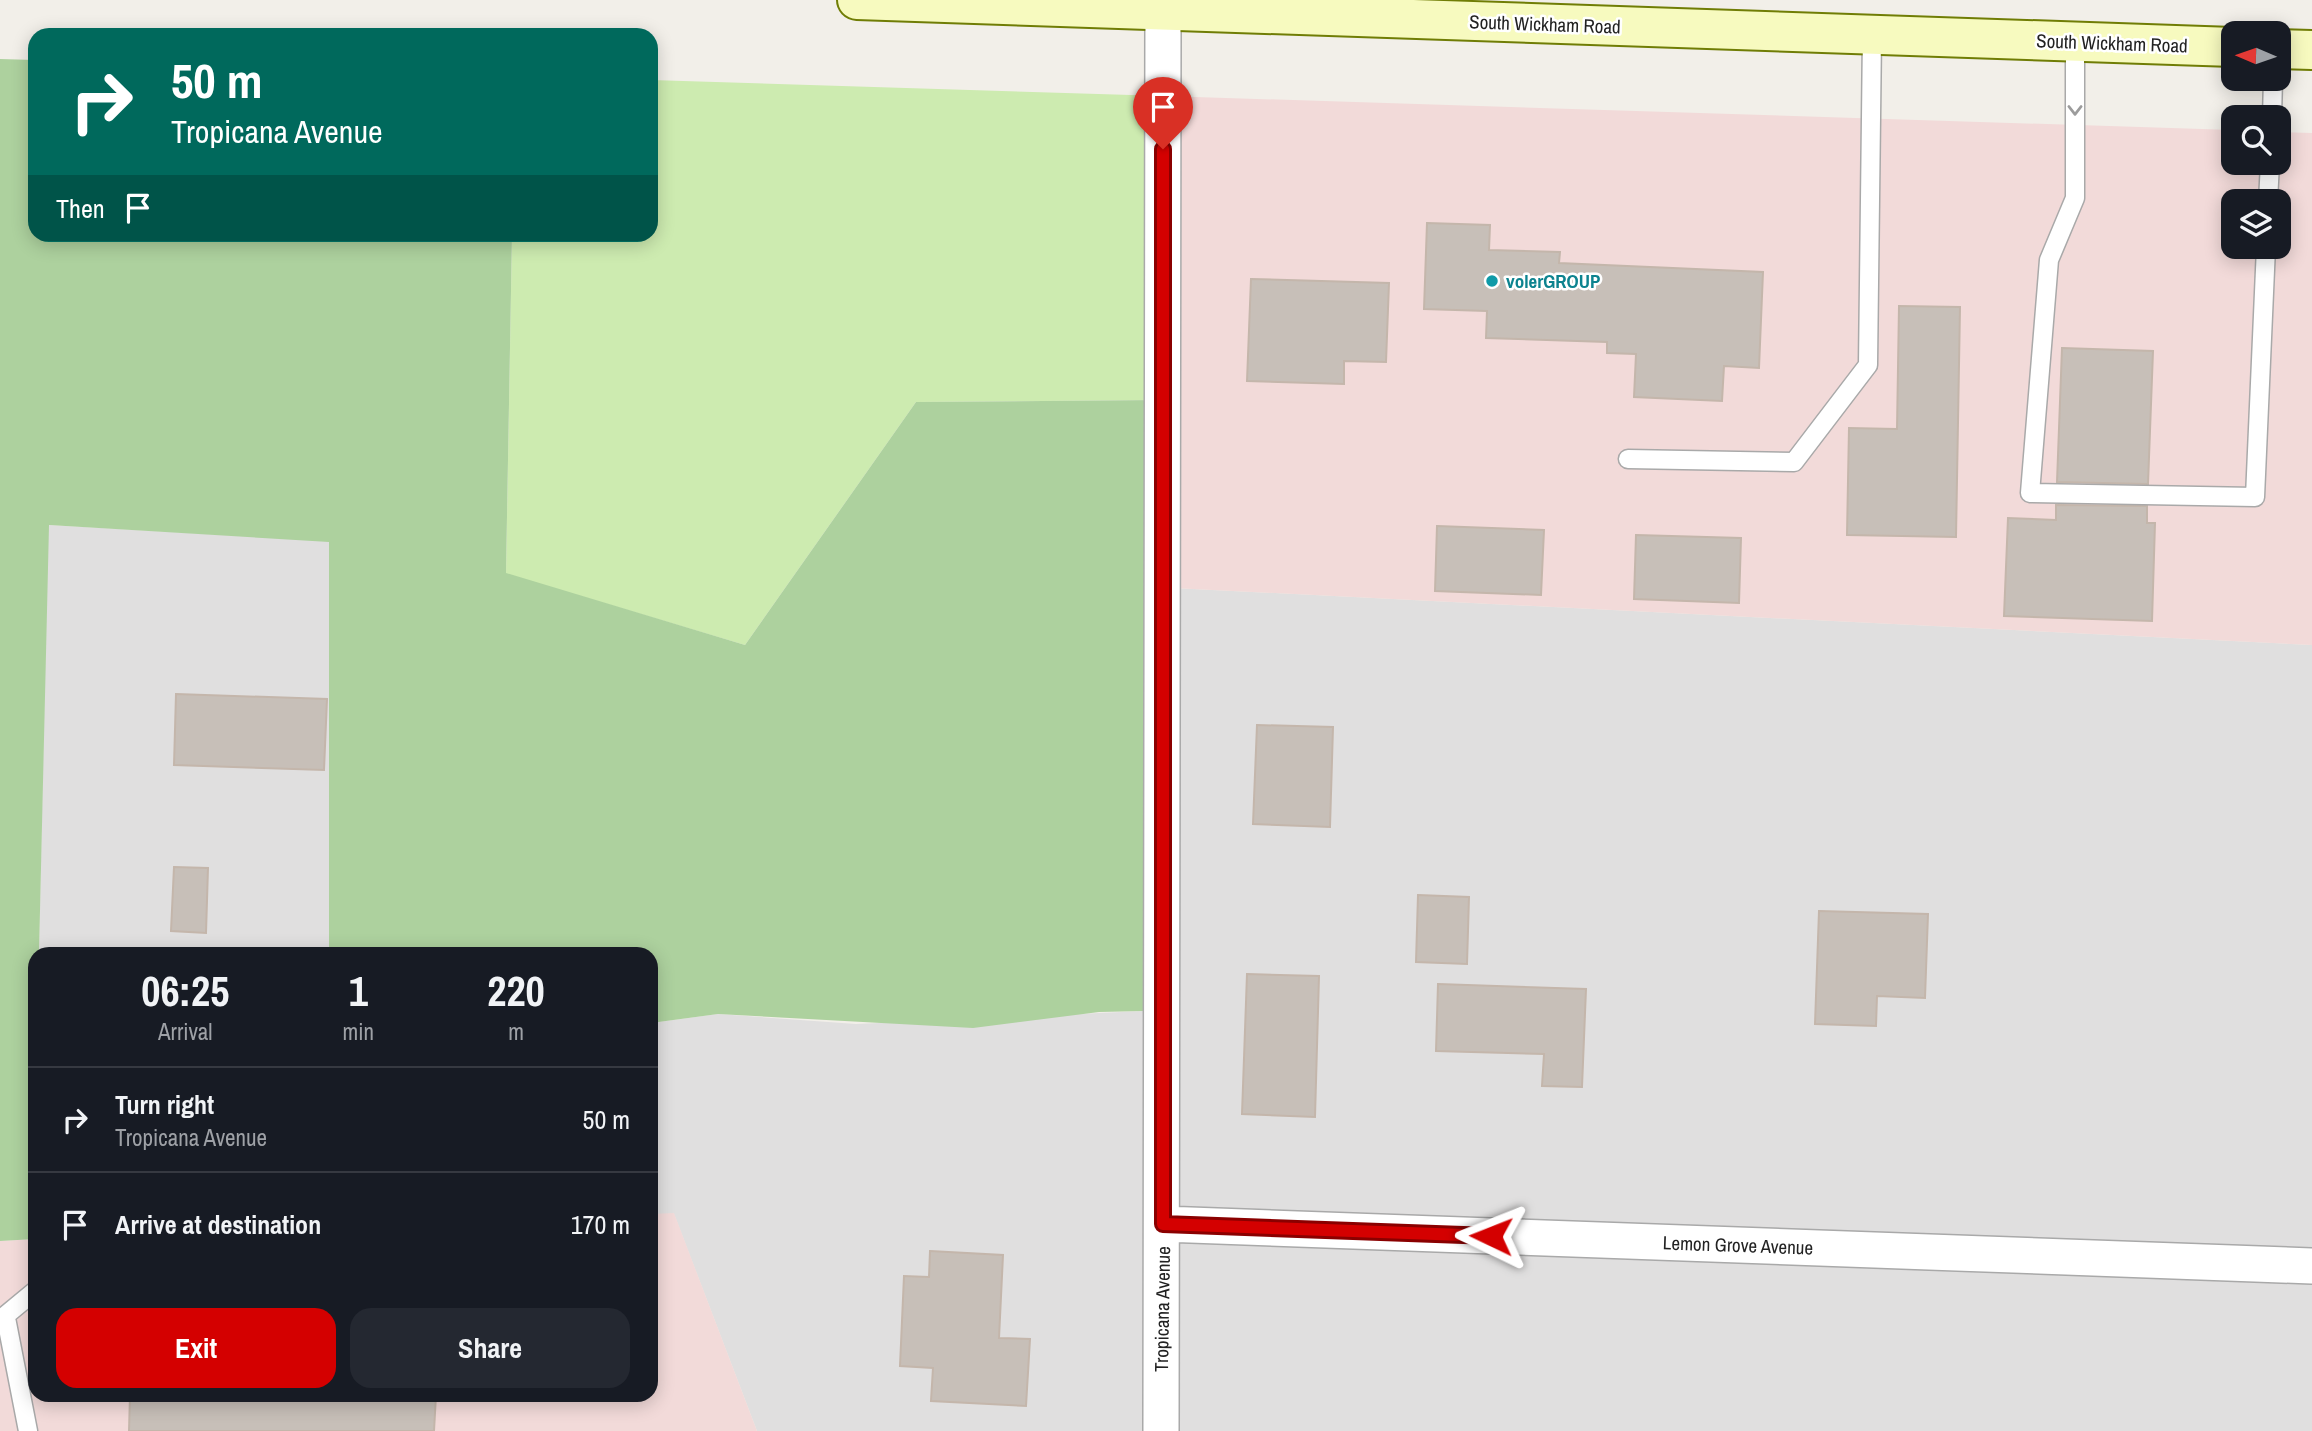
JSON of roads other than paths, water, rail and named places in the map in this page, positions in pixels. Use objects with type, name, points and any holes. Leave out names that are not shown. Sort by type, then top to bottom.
[{"type":"main road","name":"South Wickham Road","points":[[857,0],[1056,4],[1163,11],[2221,47]]},
{"type":"main road","points":[[2291,49],[2312,50]]},
{"type":"street","name":"Tropicana Avenue","points":[[1161,1431],[1163,11]]},
{"type":"street","name":"Lemon Grove Avenue","points":[[1163,1224],[2312,1266]]},
{"type":"lane","points":[[1628,459],[1794,462],[1868,365],[1872,35]]},
{"type":"lane","points":[[2075,42],[2075,198],[2049,260],[2030,493],[2255,498],[2265,259]]},
{"type":"lane","points":[[28,1297],[3,1319],[28,1431]]},
{"type":"place","name":"volerGROUP","points":[[1492,281]]}]
